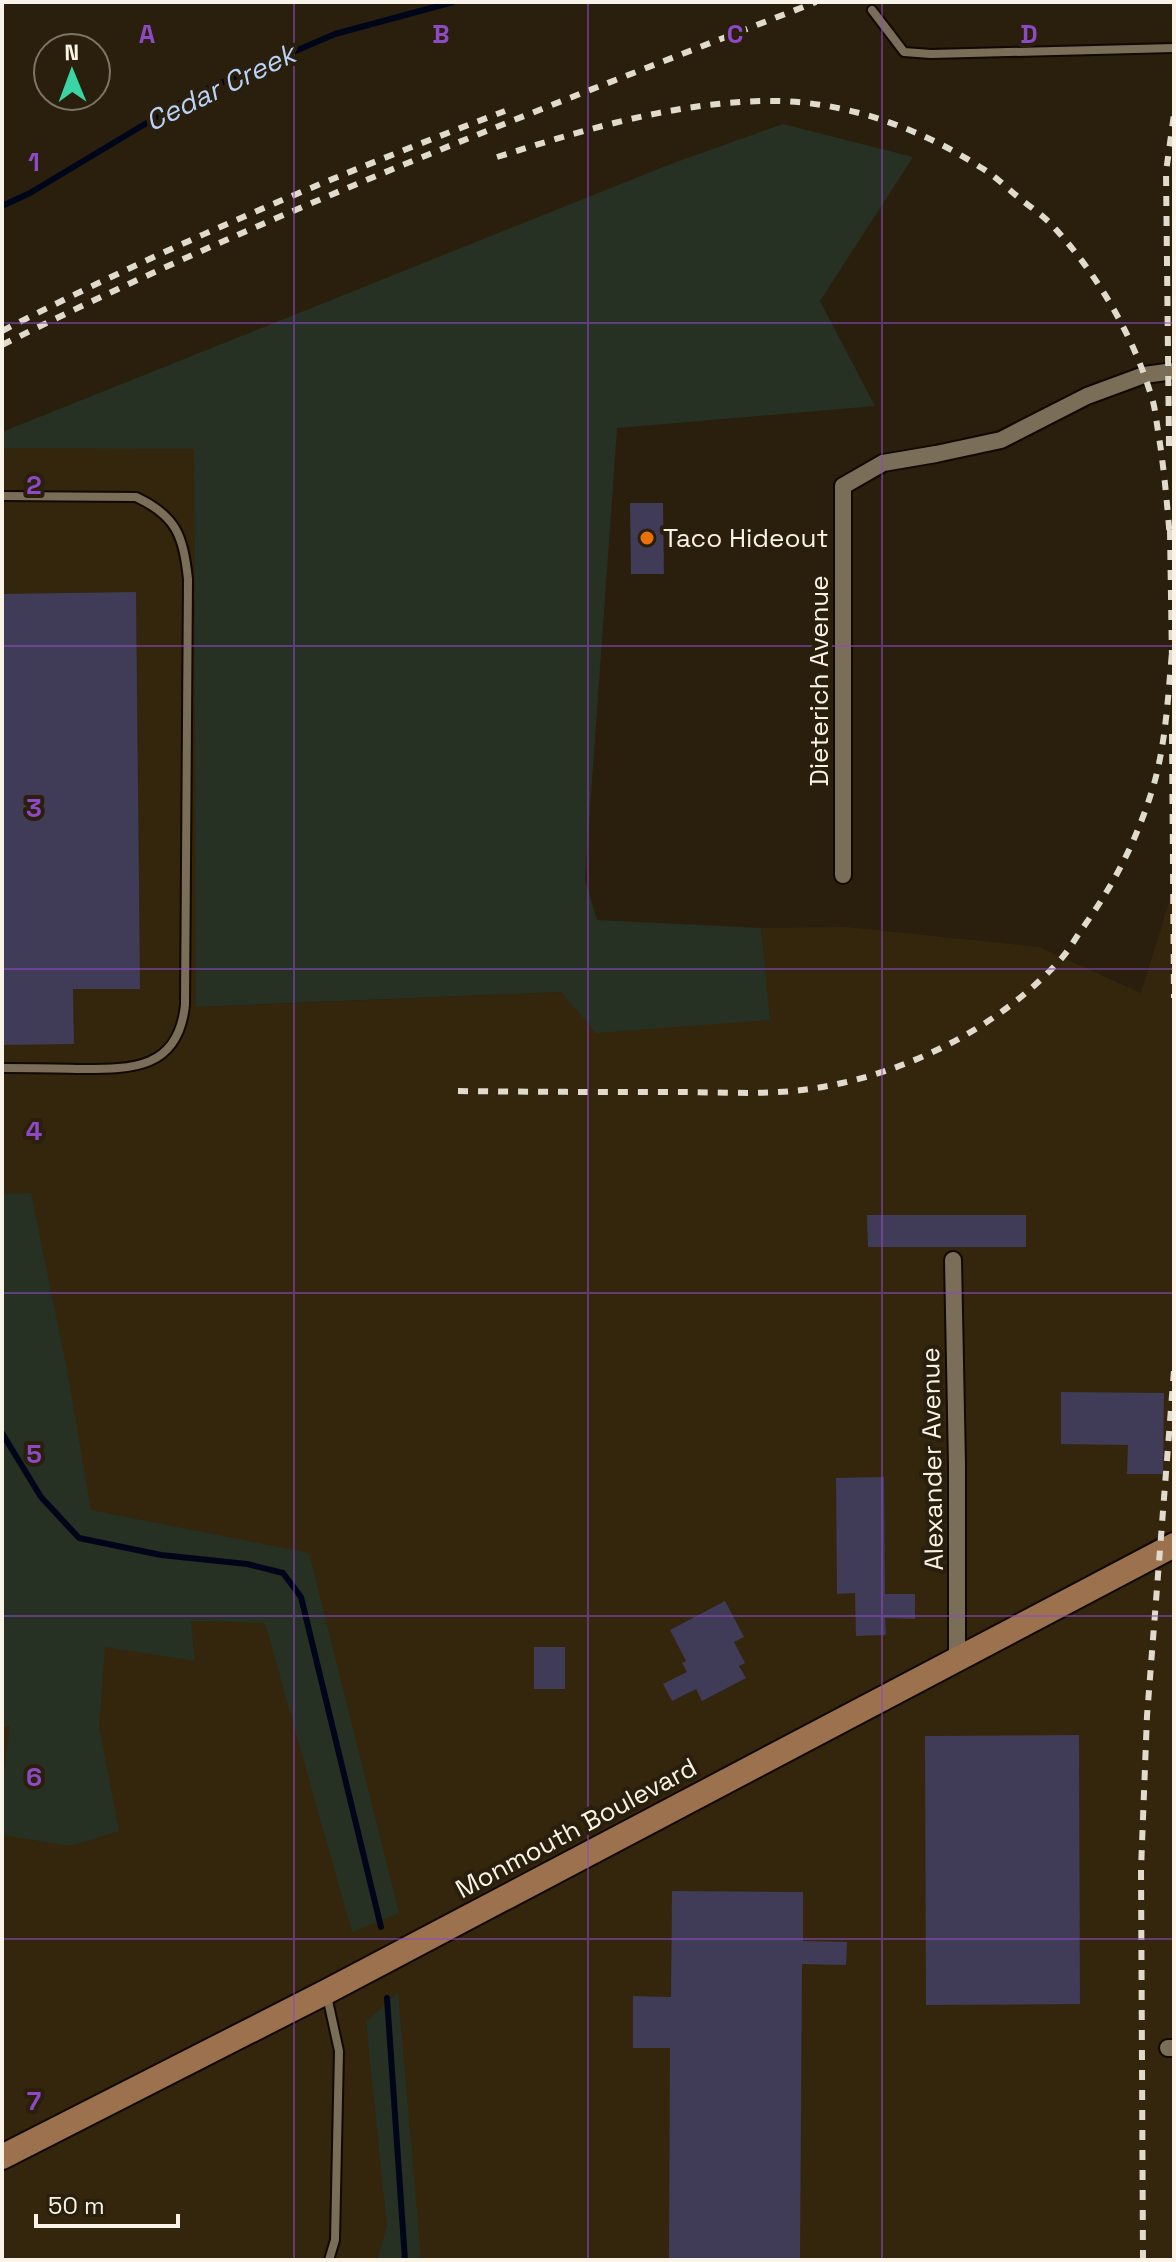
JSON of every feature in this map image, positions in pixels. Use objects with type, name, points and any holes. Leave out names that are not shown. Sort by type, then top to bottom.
[{"type":"street","name":"Dieterich Avenue","points":[[843,875],[843,486],[883,463],[1001,440],[1087,396],[1144,375],[1174,371]]},
{"type":"street","name":"Alexander Avenue","points":[[953,1260],[957,1658]]},
{"type":"street","name":"Monmouth Boulevard","points":[[2,2157],[326,1992],[1174,1545]]},
{"type":"lane","points":[[872,10],[904,52],[1174,48]]},
{"type":"lane","points":[[2,496],[136,497],[155,506],[171,520],[184,550],[188,579],[185,1005],[178,1035],[151,1062],[125,1069],[2,1068]]},
{"type":"lane","points":[[326,1992],[339,2051],[335,2240],[329,2260]]},
{"type":"shaded area","points":[[2,448],[194,448],[197,1007],[561,992],[761,928],[846,927],[1039,947],[1141,993],[1174,886],[1174,2260],[2,2260]]},
{"type":"green space","points":[[783,124],[913,157],[820,301],[875,406],[617,428],[585,880],[597,920],[761,928],[770,1020],[596,1033],[561,992],[196,1007],[194,449],[2,448],[2,432],[668,165]]},
{"type":"green space","points":[[31,1193],[66,1365],[91,1510],[309,1553],[399,1913],[352,1932],[265,1623],[191,1621],[195,1661],[105,1647],[99,1727],[119,1831],[71,1846],[2,1835],[2,1783],[10,1726],[2,1727],[2,1194]]},
{"type":"green space","points":[[398,1992],[421,2260],[377,2260],[387,2226],[366,2022]]},
{"type":"building","name":"Taco Hideout","points":[[630,503],[663,503],[664,574],[631,574]]},
{"type":"building","points":[[136,592],[140,989],[73,989],[74,1044],[2,1045],[2,594]]},
{"type":"building","points":[[867,1215],[1026,1215],[1026,1247],[868,1247]]},
{"type":"building","points":[[1061,1392],[1164,1393],[1163,1474],[1127,1474],[1128,1445],[1061,1444]]},
{"type":"building","points":[[884,1477],[885,1594],[915,1594],[915,1619],[885,1618],[886,1635],[856,1636],[855,1593],[837,1594],[836,1478]]},
{"type":"building","points":[[725,1601],[744,1637],[734,1642],[745,1663],[739,1666],[746,1678],[702,1701],[696,1689],[672,1701],[663,1684],[687,1672],[682,1663],[686,1661],[670,1630]]},
{"type":"building","points":[[534,1647],[565,1647],[565,1689],[534,1689]]},
{"type":"building","points":[[1079,1735],[1080,2004],[926,2005],[925,1736]]},
{"type":"building","points":[[672,1891],[803,1892],[803,1941],[847,1942],[846,1965],[802,1964],[800,2260],[669,2260],[670,2048],[633,2048],[633,1996],[671,1997]]},
{"type":"waterway","name":"Cedar Creek","points":[[2,206],[30,193],[195,94],[335,34],[453,2]]},
{"type":"waterway","points":[[2,1433],[41,1497],[79,1538],[161,1555],[247,1564],[283,1573],[301,1597],[381,1927]]},
{"type":"waterway","points":[[387,1998],[405,2260]]},
{"type":"railway","points":[[2,345],[202,251],[405,164],[816,2]]},
{"type":"railway","points":[[497,157],[661,112],[763,101],[848,110],[903,128],[956,152],[990,174],[1051,224],[1083,262],[1111,304],[1134,349],[1154,404],[1170,539]]},
{"type":"railway","points":[[2,331],[125,270],[250,214],[505,111]]},
{"type":"railway","points":[[1169,446],[1166,172],[1174,114]]},
{"type":"railway","points":[[1170,530],[1172,662]]},
{"type":"railway","points":[[458,1091],[755,1093],[802,1090],[874,1075],[943,1047],[976,1029],[1035,985],[1061,959],[1105,895],[1124,860],[1141,823],[1158,768],[1172,652]]},
{"type":"railway","points":[[1172,734],[1174,998]]},
{"type":"railway","points":[[1143,2260],[1141,1869],[1147,1716],[1174,1370]]},
{"type":"place","name":"Taco Hideout","points":[[647,538]]}]
